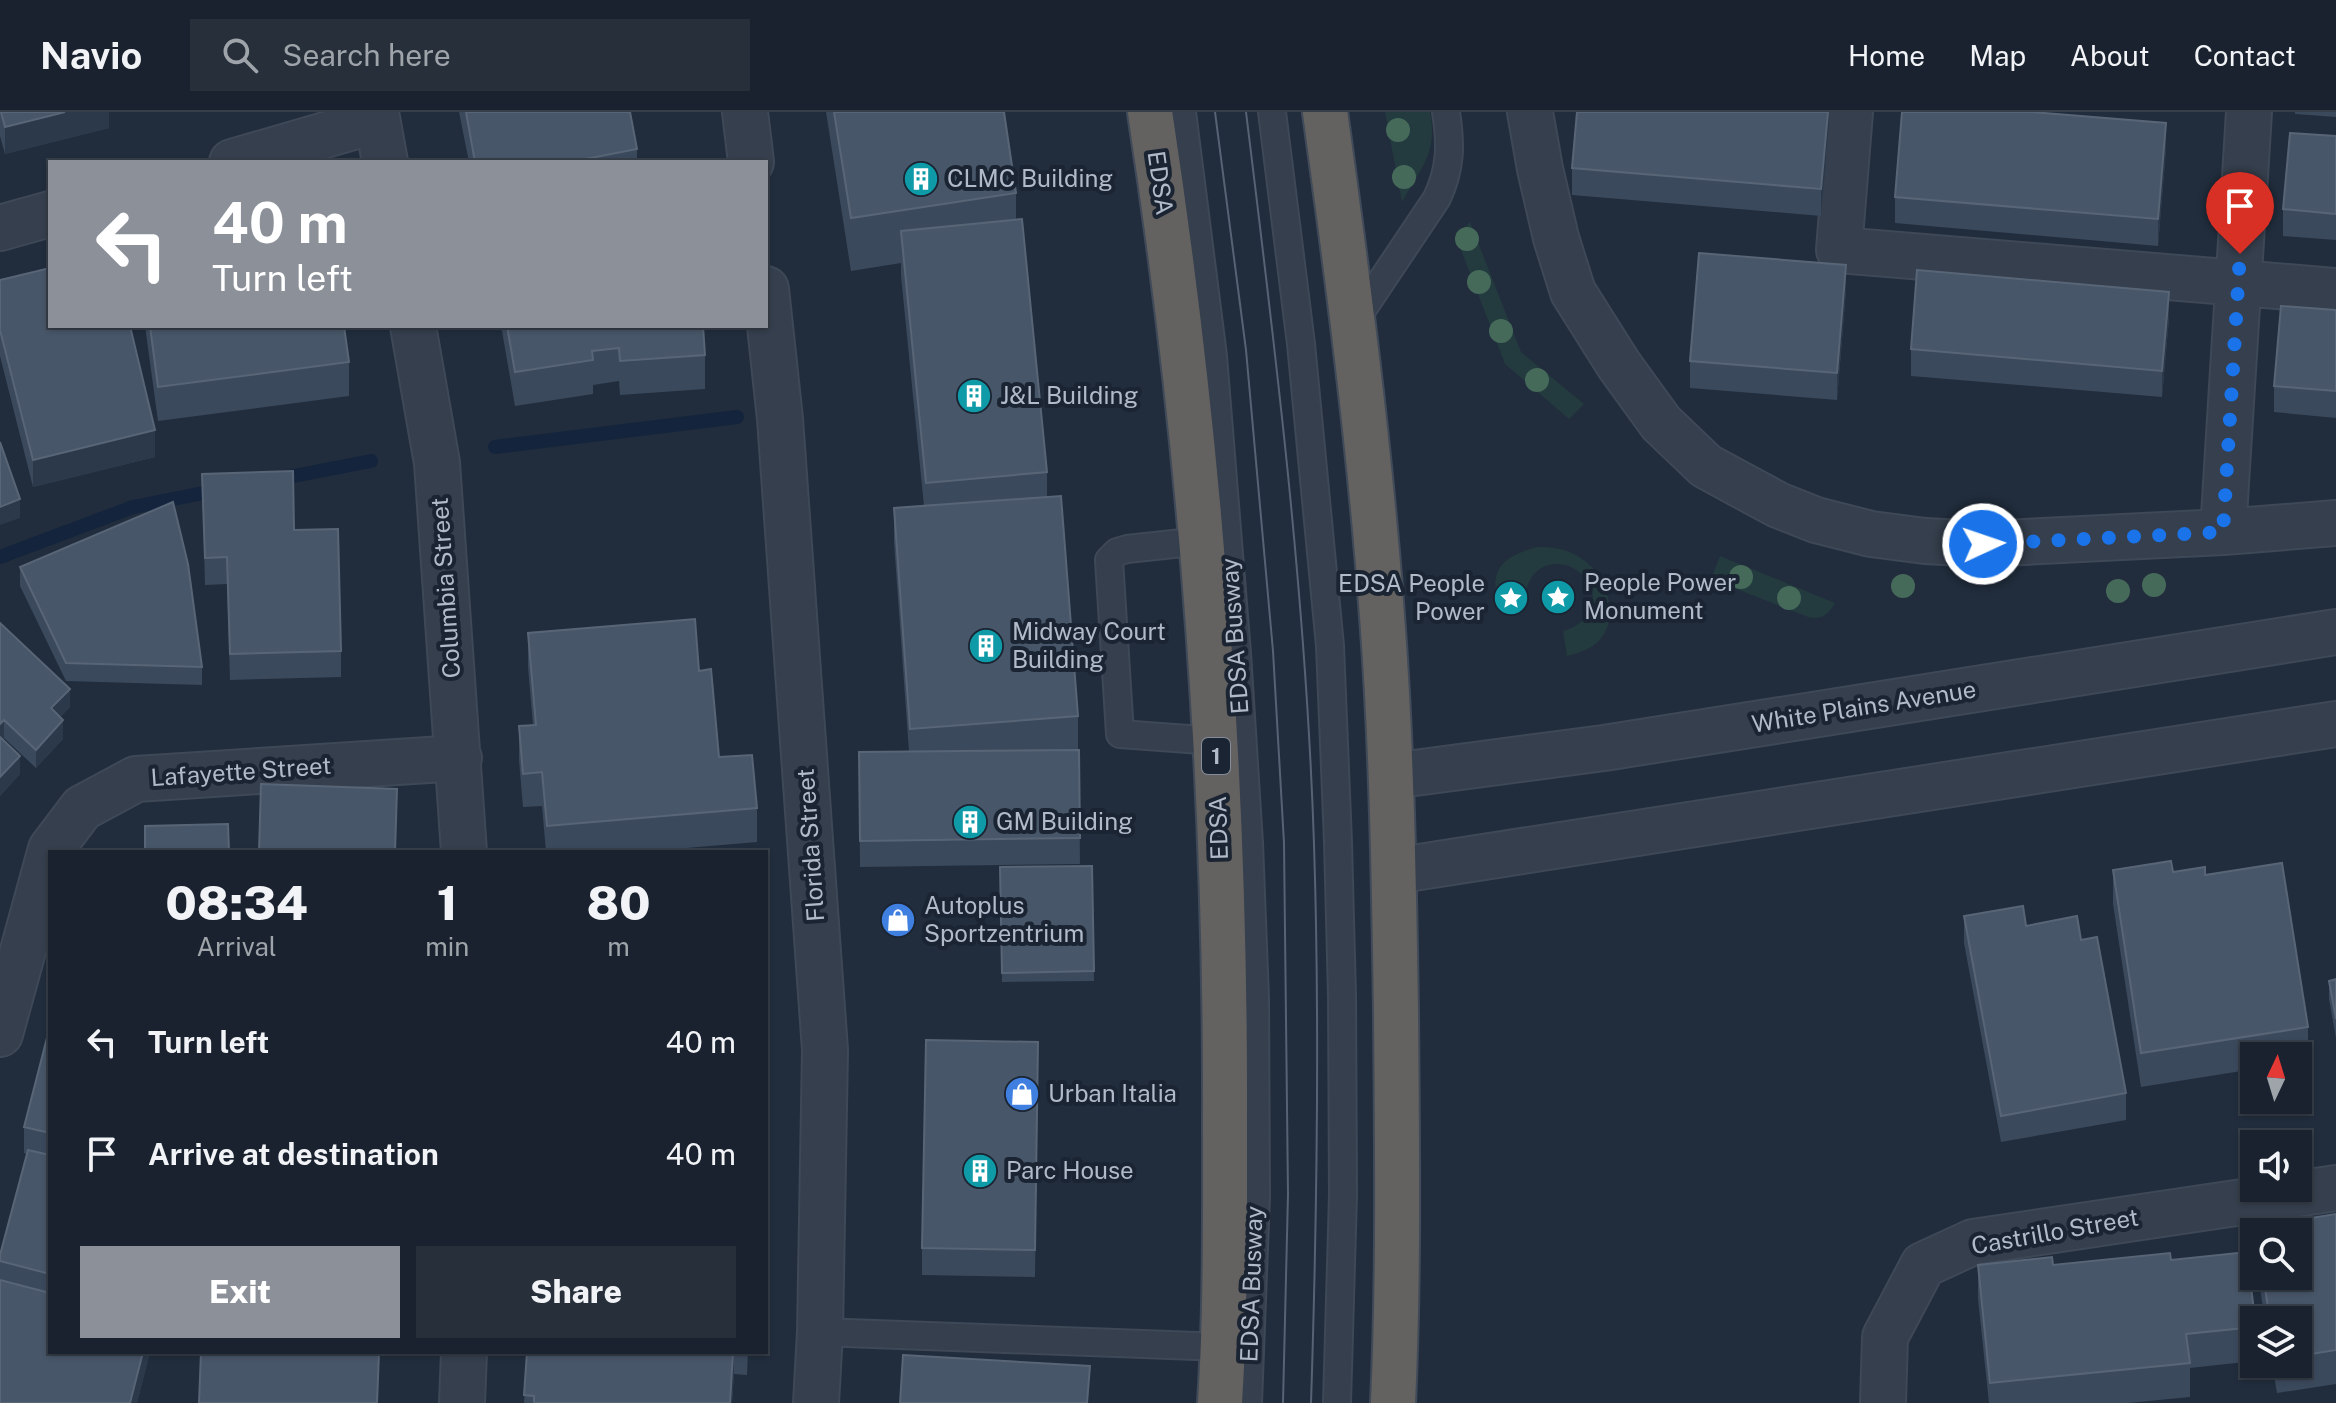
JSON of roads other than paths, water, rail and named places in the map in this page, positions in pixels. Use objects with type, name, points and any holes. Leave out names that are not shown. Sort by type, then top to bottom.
[{"type":"highway","name":"EDSA","points":[[1150,112],[1182,351],[1201,541],[1215,741],[1226,1060],[1220,1403]]},
{"type":"highway","points":[[1325,112],[1363,409],[1382,615],[1392,776],[1397,1174],[1393,1403]]},
{"type":"street","points":[[745,112],[751,160]]},
{"type":"street","points":[[1530,112],[1556,238],[1573,292],[1619,365],[1661,423],[1706,466],[1778,505],[1816,520],[1871,534],[1983,544],[2336,523]]},
{"type":"street","points":[[1850,112],[1839,250],[2336,291]]},
{"type":"street","points":[[2223,532],[2249,112]]},
{"type":"street","points":[[241,160],[379,131]]},
{"type":"street","points":[[0,228],[48,215]]},
{"type":"street","name":"Florida Street","points":[[768,308],[780,419],[825,1050],[816,1403]]},
{"type":"street","name":"Columbia Street","points":[[413,328],[437,463],[464,850]]},
{"type":"street","name":"White Plains Avenue","points":[[1392,776],[1604,748],[2336,632]]},
{"type":"street","points":[[1394,871],[2336,724]]},
{"type":"street","name":"Lafayette Street","points":[[51,850],[82,808],[136,779],[459,758]]},
{"type":"street","name":"Lafayette Street","points":[[0,1034],[48,860]]},
{"type":"street","name":"Castrillo Street","points":[[1883,1403],[1885,1337],[1923,1265],[1973,1242],[2336,1188]]},
{"type":"street","points":[[462,1403],[464,1354]]},
{"type":"lane","name":"EDSA Busway","points":[[1182,112],[1213,356],[1249,843],[1255,998],[1256,1196],[1248,1403]]},
{"type":"lane","points":[[1272,112],[1301,344],[1330,646],[1342,996],[1343,1195],[1337,1403]]},
{"type":"lane","points":[[1352,325],[1444,184],[1451,155],[1446,112]]},
{"type":"lane","points":[[1201,541],[1127,549],[1117,552],[1109,560],[1120,734],[1215,741]]},
{"type":"lane","points":[[820,1332],[1223,1347]]},
{"type":"lane","points":[[985,1370],[988,1340]]},
{"type":"waterway","points":[[495,447],[737,417]]},
{"type":"waterway","points":[[278,479],[371,461]]},
{"type":"waterway","points":[[0,557],[133,507],[218,490]]},
{"type":"tram line","points":[[1215,112],[1246,350],[1273,651],[1284,843],[1288,1194],[1283,1403]]},
{"type":"tram line","points":[[1246,112],[1288,477],[1310,752],[1317,1054],[1311,1403]]},
{"type":"place","name":"CLMC Building","points":[[921,179]]},
{"type":"place","name":"J&L Building","points":[[974,396]]},
{"type":"place","name":"People Power Monument","points":[[1558,597]]},
{"type":"place","name":"EDSA People Power","points":[[1511,598]]},
{"type":"place","name":"Midway Court Building","points":[[986,646]]},
{"type":"place","name":"GM Building","points":[[970,822]]},
{"type":"place","name":"Autoplus Sportzentrium","points":[[898,920]]},
{"type":"place","name":"Urban Italia","points":[[1022,1094]]},
{"type":"place","name":"Parc House","points":[[980,1171]]}]
